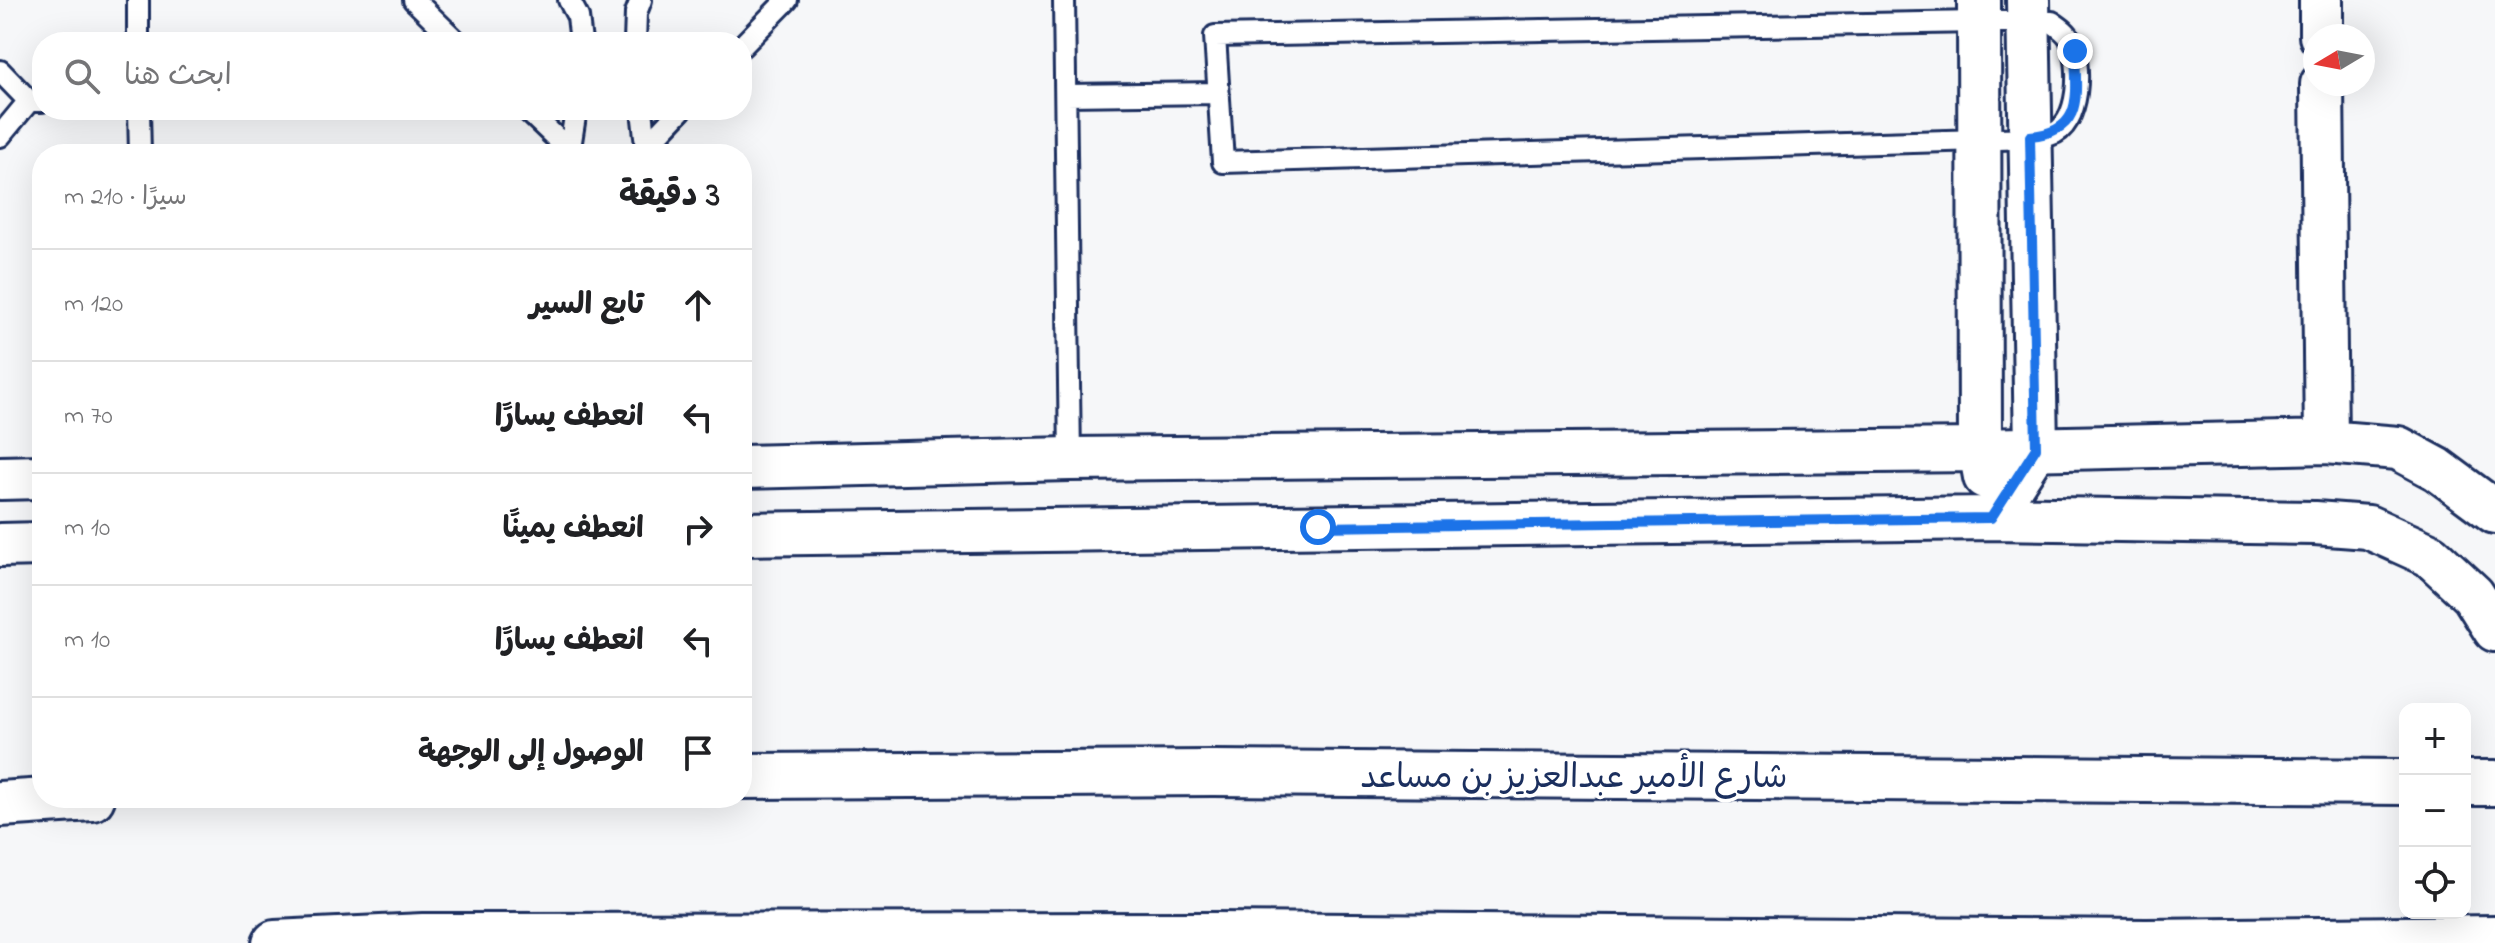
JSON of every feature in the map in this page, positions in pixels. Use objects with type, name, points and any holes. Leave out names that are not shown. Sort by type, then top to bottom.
[{"type":"street","points":[[2321,0],[2321,24]]},
{"type":"street","points":[[1979,11],[1980,450],[1991,518]]},
{"type":"street","points":[[1991,518],[2036,448],[2028,11]]},
{"type":"street","points":[[2322,96],[2326,442]]},
{"type":"street","points":[[752,467],[1070,459],[1980,450],[2326,442],[2398,448],[2437,469],[2495,512]]},
{"type":"street","points":[[0,478],[32,477]]},
{"type":"street","points":[[752,534],[1991,518],[2315,523],[2368,527],[2430,555],[2473,595],[2495,630]]},
{"type":"street","points":[[0,545],[32,544]]},
{"type":"street","name":"شارع الأمير عبدالعزيز بن مساعد","points":[[752,776],[1229,773],[2399,782]]},
{"type":"street","points":[[2471,783],[2495,783]]},
{"type":"street","points":[[0,804],[32,802]]},
{"type":"street","points":[[275,943],[423,936],[633,939],[1212,935],[2147,942],[2495,938]]},
{"type":"lane","points":[[138,0],[138,32]]},
{"type":"lane","points":[[414,0],[447,32]]},
{"type":"lane","points":[[569,0],[578,17],[580,32]]},
{"type":"lane","points":[[635,32],[636,13],[641,0]]},
{"type":"lane","points":[[752,36],[787,0]]},
{"type":"lane","points":[[1064,0],[1070,459]]},
{"type":"lane","points":[[2028,11],[1215,36],[1223,162],[1981,140],[2030,136]]},
{"type":"lane","points":[[0,71],[32,98]]},
{"type":"lane","points":[[1066,95],[1218,93]]},
{"type":"lane","points":[[0,136],[32,104]]},
{"type":"lane","points":[[139,120],[140,144]]},
{"type":"lane","points":[[537,120],[560,144]]},
{"type":"lane","points":[[570,144],[574,120]]},
{"type":"lane","points":[[643,120],[645,144]]},
{"type":"lane","points":[[651,144],[672,120]]},
{"type":"route","points":[[1318,527],[1991,518],[2036,448],[2030,136],[2052,135],[2067,123],[2076,101],[2075,51]]}]
